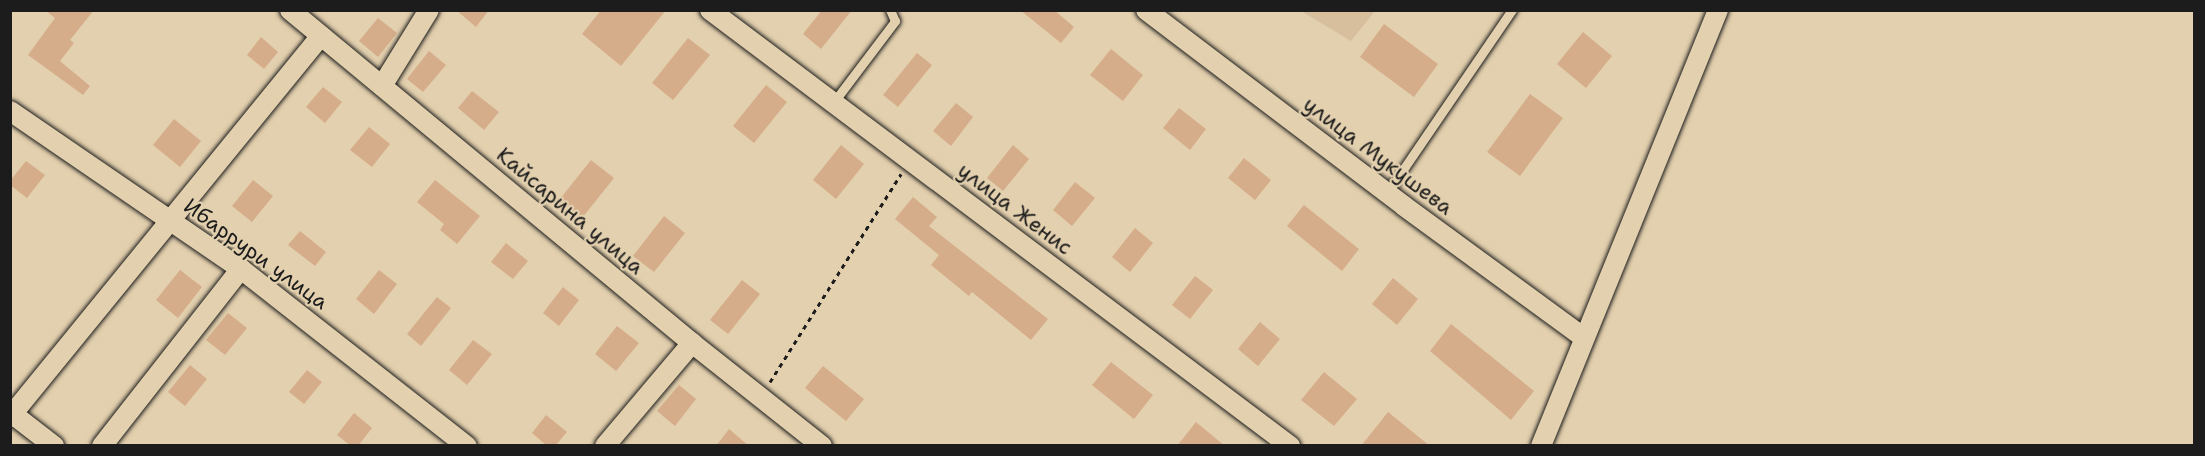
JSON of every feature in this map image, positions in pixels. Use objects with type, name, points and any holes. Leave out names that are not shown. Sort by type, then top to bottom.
[{"type":"street","name":"Кайсарина улица","points":[[290,10],[692,343],[822,446]]},
{"type":"street","points":[[382,86],[429,10]]},
{"type":"street","name":"улица Женис","points":[[710,10],[1290,446]]},
{"type":"street","name":"улица Мукушева","points":[[1146,10],[1387,193],[1583,336]]},
{"type":"street","points":[[1540,446],[1718,10]]},
{"type":"street","points":[[54,446],[11,414],[172,222],[321,36]]},
{"type":"street","name":"Ибаррури улица","points":[[10,111],[241,269],[467,446]]},
{"type":"street","points":[[102,446],[241,269]]},
{"type":"street","points":[[604,446],[692,343]]},
{"type":"lane","points":[[833,103],[895,21],[890,10]]},
{"type":"lane","points":[[1387,193],[1512,10]]},
{"type":"path","points":[[761,397],[910,160]]},
{"type":"shaded area","points":[[1301,11],[1375,11],[1351,41]]},
{"type":"building","points":[[45,10],[94,10],[70,40],[74,43],[60,61],[90,86],[83,95],[28,55],[55,18]]},
{"type":"building","points":[[456,10],[489,10],[476,27]]},
{"type":"building","points":[[601,10],[666,10],[621,66],[582,34]]},
{"type":"building","points":[[822,10],[852,10],[821,49],[803,34]]},
{"type":"building","points":[[1020,10],[1054,10],[1074,27],[1061,43]]},
{"type":"building","points":[[378,18],[397,33],[378,57],[359,41]]},
{"type":"building","points":[[1384,24],[1438,64],[1414,97],[1360,57]]},
{"type":"building","points":[[1583,32],[1612,56],[1586,88],[1557,64]]},
{"type":"building","points":[[261,37],[278,52],[264,69],[247,55]]},
{"type":"building","points":[[688,38],[710,55],[673,100],[652,83]]},
{"type":"building","points":[[1111,49],[1143,75],[1123,101],[1090,75]]},
{"type":"building","points":[[429,51],[446,65],[423,92],[407,79]]},
{"type":"building","points":[[917,53],[932,65],[898,107],[883,95]]},
{"type":"building","points":[[766,85],[787,102],[754,143],[733,126]]},
{"type":"building","points":[[323,87],[342,102],[325,123],[306,107]]},
{"type":"building","points":[[472,91],[499,112],[484,130],[458,108]]},
{"type":"building","points":[[1530,94],[1563,118],[1520,176],[1487,152]]},
{"type":"building","points":[[956,103],[973,117],[951,146],[933,131]]},
{"type":"building","points":[[1179,108],[1206,129],[1190,150],[1163,128]]},
{"type":"building","points":[[174,119],[201,141],[180,167],[153,145]]},
{"type":"building","points":[[369,127],[390,144],[372,167],[350,150]]},
{"type":"building","points":[[841,145],[864,164],[836,199],[813,180]]},
{"type":"building","points":[[1013,145],[1029,159],[1003,191],[987,178]]},
{"type":"building","points":[[1244,158],[1271,180],[1255,200],[1228,178]]},
{"type":"building","points":[[591,160],[614,178],[582,218],[560,199]]},
{"type":"building","points":[[26,161],[45,175],[27,198],[10,185],[10,181]]},
{"type":"building","points":[[253,180],[273,196],[252,222],[232,206]]},
{"type":"building","points":[[435,180],[480,216],[457,244],[440,230],[444,224],[417,202]]},
{"type":"building","points":[[1075,182],[1095,198],[1072,226],[1053,210]]},
{"type":"building","points":[[913,197],[937,217],[929,226],[1048,319],[1031,340],[972,292],[969,296],[931,265],[939,255],[895,219]]},
{"type":"building","points":[[1304,205],[1359,249],[1342,271],[1287,226]]},
{"type":"building","points":[[664,216],[685,233],[654,272],[633,256]]},
{"type":"building","points":[[1135,228],[1153,243],[1130,272],[1112,257]]},
{"type":"building","points":[[300,231],[326,252],[315,266],[288,245]]},
{"type":"building","points":[[506,243],[528,261],[513,279],[491,262]]},
{"type":"building","points":[[180,270],[202,287],[178,318],[156,300]]},
{"type":"building","points":[[379,270],[397,284],[374,314],[356,299]]},
{"type":"building","points":[[1195,276],[1213,290],[1190,319],[1172,305]]},
{"type":"building","points":[[1393,278],[1418,299],[1397,325],[1372,304]]},
{"type":"building","points":[[742,280],[760,294],[728,334],[710,320]]},
{"type":"building","points":[[563,287],[579,300],[559,326],[543,313]]},
{"type":"building","points":[[437,297],[451,308],[421,346],[407,334]]},
{"type":"building","points":[[228,313],[247,328],[225,355],[206,340]]},
{"type":"building","points":[[1260,322],[1280,339],[1258,366],[1238,349]]},
{"type":"building","points":[[1451,324],[1534,391],[1511,420],[1430,351]]},
{"type":"building","points":[[617,326],[639,343],[616,371],[595,354]]},
{"type":"building","points":[[473,340],[492,354],[467,385],[449,370]]},
{"type":"building","points":[[1111,362],[1153,395],[1134,419],[1092,385]]},
{"type":"building","points":[[190,365],[207,379],[185,406],[168,392]]},
{"type":"building","points":[[823,366],[864,399],[846,421],[805,388]]},
{"type":"building","points":[[307,370],[322,382],[304,404],[289,392]]},
{"type":"building","points":[[1324,372],[1357,399],[1334,426],[1301,400]]},
{"type":"building","points":[[679,385],[696,399],[675,426],[657,411]]},
{"type":"building","points":[[1388,412],[1430,446],[1361,446]]},
{"type":"building","points":[[354,413],[372,428],[358,446],[351,446],[337,435]]},
{"type":"building","points":[[546,415],[567,432],[555,446],[547,446],[532,433]]},
{"type":"building","points":[[1196,422],[1225,446],[1177,446]]},
{"type":"building","points":[[729,429],[749,446],[716,446]]}]
